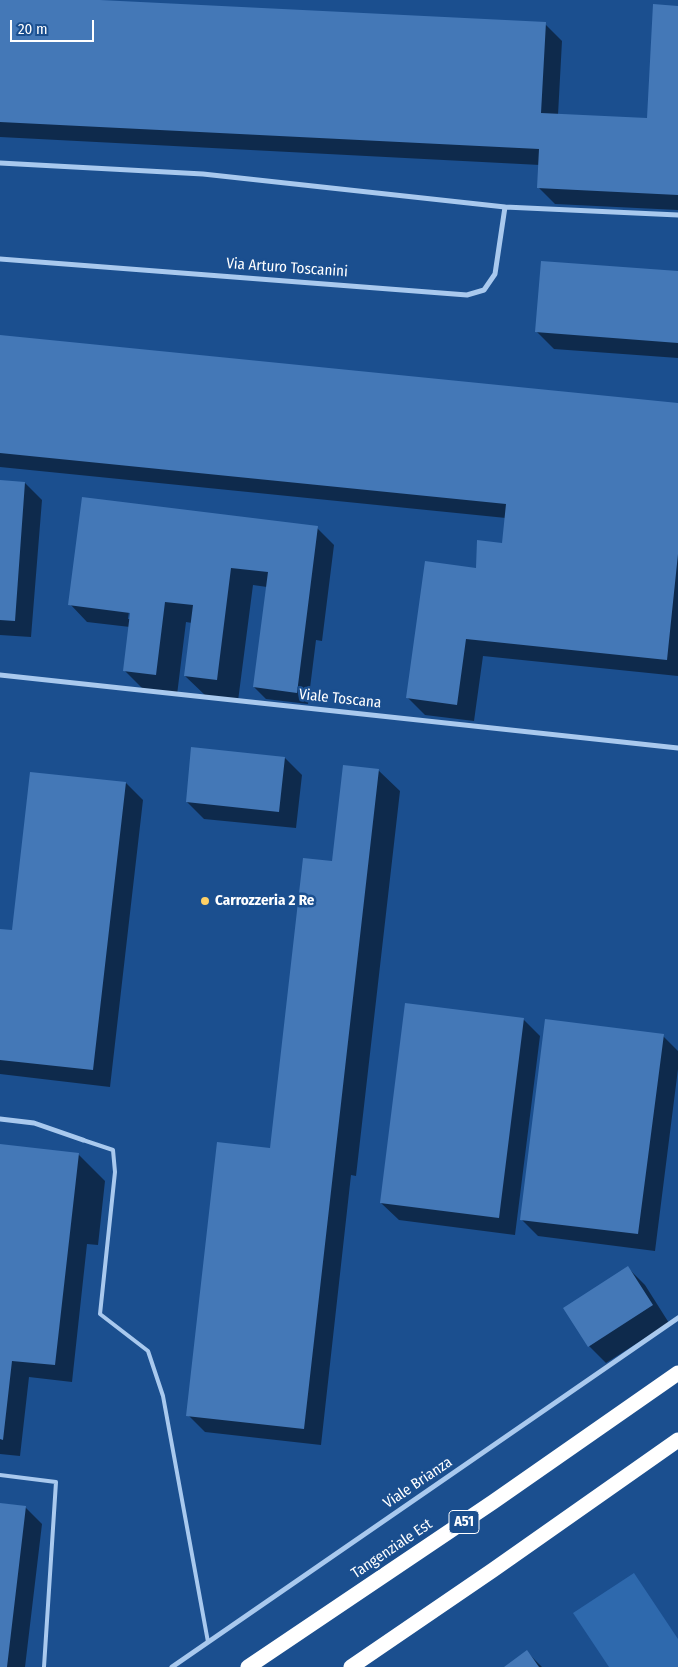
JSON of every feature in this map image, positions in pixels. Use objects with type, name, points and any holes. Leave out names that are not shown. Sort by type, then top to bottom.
[{"type":"highway","name":"Tangenziale Est","points":[[248,1667],[493,1502],[678,1373]]},
{"type":"highway","points":[[351,1667],[501,1565],[678,1440]]},
{"type":"street","points":[[0,163],[203,174],[505,207],[678,215]]},
{"type":"street","name":"Via Arturo Toscanini","points":[[0,259],[467,295],[484,290],[495,274],[505,207]]},
{"type":"street","name":"Viale Toscana","points":[[0,675],[678,748]]},
{"type":"street","points":[[0,1120],[34,1123],[83,1140]]},
{"type":"street","name":"Viale Brianza","points":[[172,1667],[678,1318]]},
{"type":"lane","points":[[83,1140],[113,1150],[115,1172],[100,1314],[148,1351],[163,1396],[208,1642]]},
{"type":"lane","points":[[0,1475],[56,1482],[44,1667]]},
{"type":"shaded area","points":[[634,1573],[678,1639],[678,1667],[609,1667],[573,1613]]},
{"type":"building","points":[[0,0],[100,0],[546,22],[541,113],[647,118],[653,4],[678,6],[678,195],[537,188],[539,149],[0,122]]},
{"type":"building","points":[[541,261],[678,271],[678,343],[535,332]]},
{"type":"building","points":[[0,335],[678,403],[678,554],[667,660],[466,639],[457,705],[406,698],[425,561],[476,568],[477,540],[502,543],[506,504],[0,453]]},
{"type":"building","points":[[0,480],[25,482],[15,621],[0,620]]},
{"type":"building","points":[[82,497],[318,526],[297,693],[253,687],[268,572],[231,568],[217,680],[184,676],[193,605],[165,602],[156,675],[123,671],[130,613],[68,605]]},
{"type":"building","points":[[191,747],[285,757],[279,812],[186,802]]},
{"type":"building","points":[[343,765],[379,769],[304,1429],[186,1416],[217,1142],[270,1148],[303,858],[332,861]]},
{"type":"building","points":[[30,772],[126,782],[93,1070],[0,1060],[0,929],[12,930]]},
{"type":"building","points":[[405,1003],[524,1018],[499,1218],[380,1203]]},
{"type":"building","points":[[545,1019],[664,1034],[638,1234],[520,1220]]},
{"type":"building","points":[[0,1144],[79,1153],[55,1365],[12,1361],[3,1440],[0,1439]]},
{"type":"building","points":[[628,1266],[653,1305],[588,1347],[563,1308]]},
{"type":"building","points":[[0,1503],[26,1506],[7,1667],[0,1667]]},
{"type":"building","points":[[527,1650],[539,1667],[504,1667]]},
{"type":"place","name":"Carrozzeria 2 Re","points":[[205,901]]}]
